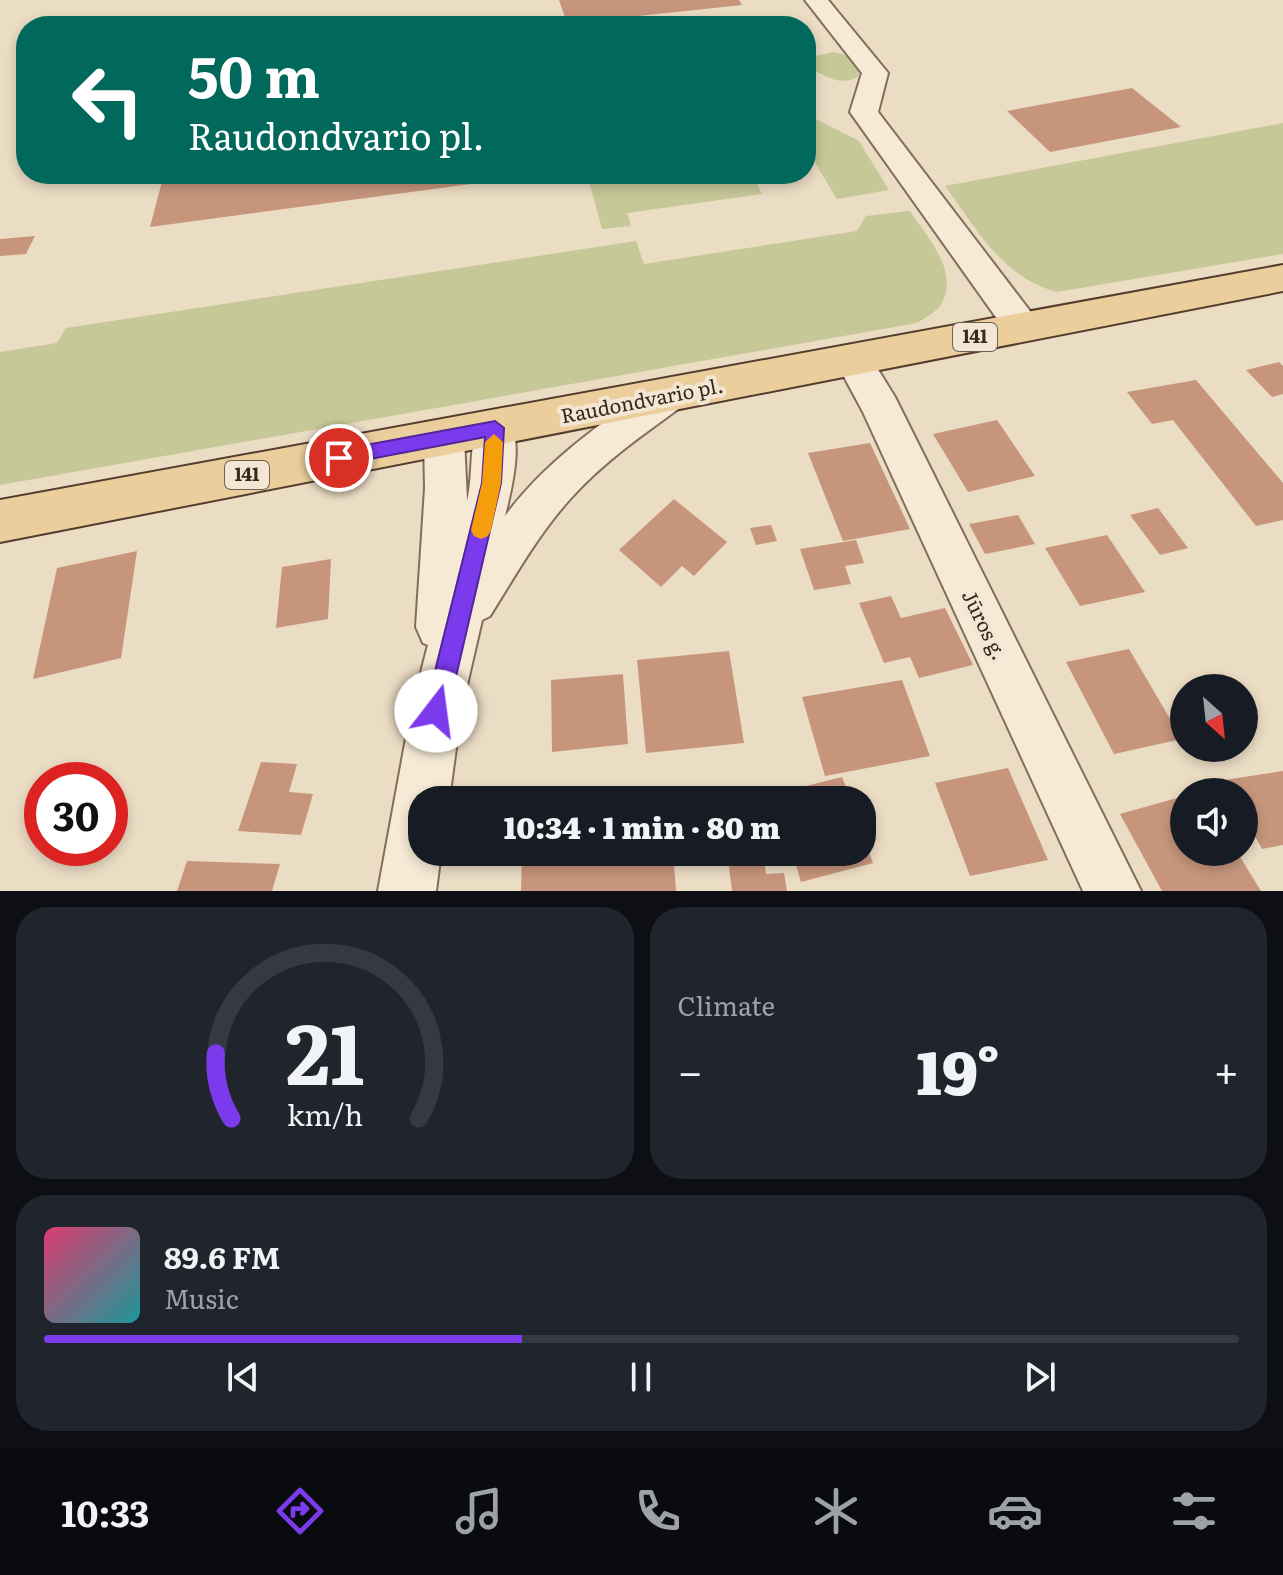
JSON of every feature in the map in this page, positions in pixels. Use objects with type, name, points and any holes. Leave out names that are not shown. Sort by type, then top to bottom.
[{"type":"main road","name":"Raudondvario pl.","points":[[0,521],[1283,278]]},
{"type":"street","points":[[816,0],[875,73],[864,112],[1023,328]]},
{"type":"street","name":"Jūros g.","points":[[853,360],[881,408],[1112,891]]},
{"type":"street","points":[[459,624],[517,533],[556,486],[581,461],[668,396]]},
{"type":"street","points":[[407,891],[436,711],[492,483],[495,428]]},
{"type":"street","points":[[436,711],[446,488],[444,438]]},
{"type":"green space","points":[[834,52],[845,55],[857,65],[859,76],[845,81],[826,76],[816,71],[816,56]]},
{"type":"green space","points":[[816,119],[859,141],[889,190],[837,199],[816,164]]},
{"type":"green space","points":[[1283,123],[1283,254],[1057,292],[1021,275],[992,250],[945,186]]},
{"type":"green space","points":[[590,184],[757,184],[762,194],[627,213],[631,226],[602,229]]},
{"type":"green space","points":[[910,211],[939,254],[947,278],[940,306],[917,323],[0,485],[0,352],[57,343],[66,328],[636,241],[644,264],[857,231],[866,216]]},
{"type":"building","points":[[559,0],[739,0],[742,5],[638,16],[565,16]]},
{"type":"building","points":[[1132,88],[1181,127],[1050,152],[1007,111]]},
{"type":"building","points":[[161,184],[470,184],[150,227]]},
{"type":"building","points":[[35,236],[26,254],[0,256],[0,239]]},
{"type":"building","points":[[1279,362],[1283,366],[1283,394],[1272,397],[1246,370]]},
{"type":"building","points":[[1196,380],[1283,483],[1283,520],[1256,526],[1173,420],[1152,424],[1127,392]]},
{"type":"building","points":[[997,420],[1035,476],[968,492],[933,434]]},
{"type":"building","points":[[870,443],[910,529],[843,541],[808,453]]},
{"type":"building","points":[[674,499],[727,542],[694,576],[682,566],[661,587],[619,550]]},
{"type":"building","points":[[1158,508],[1188,548],[1160,555],[1130,515]]},
{"type":"building","points":[[1018,515],[1035,544],[985,554],[969,524]]},
{"type":"building","points":[[771,525],[777,541],[756,545],[750,528]]},
{"type":"building","points":[[1107,535],[1145,592],[1080,606],[1045,548]]},
{"type":"building","points":[[856,540],[864,563],[845,566],[851,584],[814,590],[800,549]]},
{"type":"building","points":[[137,551],[121,658],[33,679],[57,568]]},
{"type":"building","points":[[331,559],[328,619],[276,628],[282,567]]},
{"type":"building","points":[[891,596],[901,618],[945,608],[973,665],[919,678],[910,657],[884,663],[859,603]]},
{"type":"building","points":[[1129,649],[1170,719],[1170,742],[1114,754],[1066,662]]},
{"type":"building","points":[[729,651],[744,743],[646,753],[637,660]]},
{"type":"building","points":[[623,674],[628,744],[552,752],[551,680]]},
{"type":"building","points":[[902,680],[930,756],[825,776],[802,697]]},
{"type":"building","points":[[261,762],[297,764],[289,792],[313,794],[301,835],[238,831]]},
{"type":"building","points":[[1008,768],[1048,860],[970,876],[935,783]]},
{"type":"building","points":[[1283,771],[1283,845],[1262,849],[1258,842],[1258,778],[1237,778]]},
{"type":"building","points":[[842,777],[846,786],[806,786]]},
{"type":"building","points":[[1170,800],[1170,866],[1246,866],[1261,891],[1162,891],[1120,814]]},
{"type":"building","points":[[187,861],[280,864],[272,891],[177,891]]},
{"type":"building","points":[[522,866],[674,866],[676,891],[521,891]]},
{"type":"building","points":[[729,866],[765,866],[766,874],[784,873],[787,891],[732,891]]},
{"type":"building","points":[[796,866],[862,866],[801,882]]},
{"type":"slow traffic","points":[[481,530],[492,483],[494,442]]},
{"type":"route","points":[[339,458],[495,428],[492,483],[436,711]]}]
